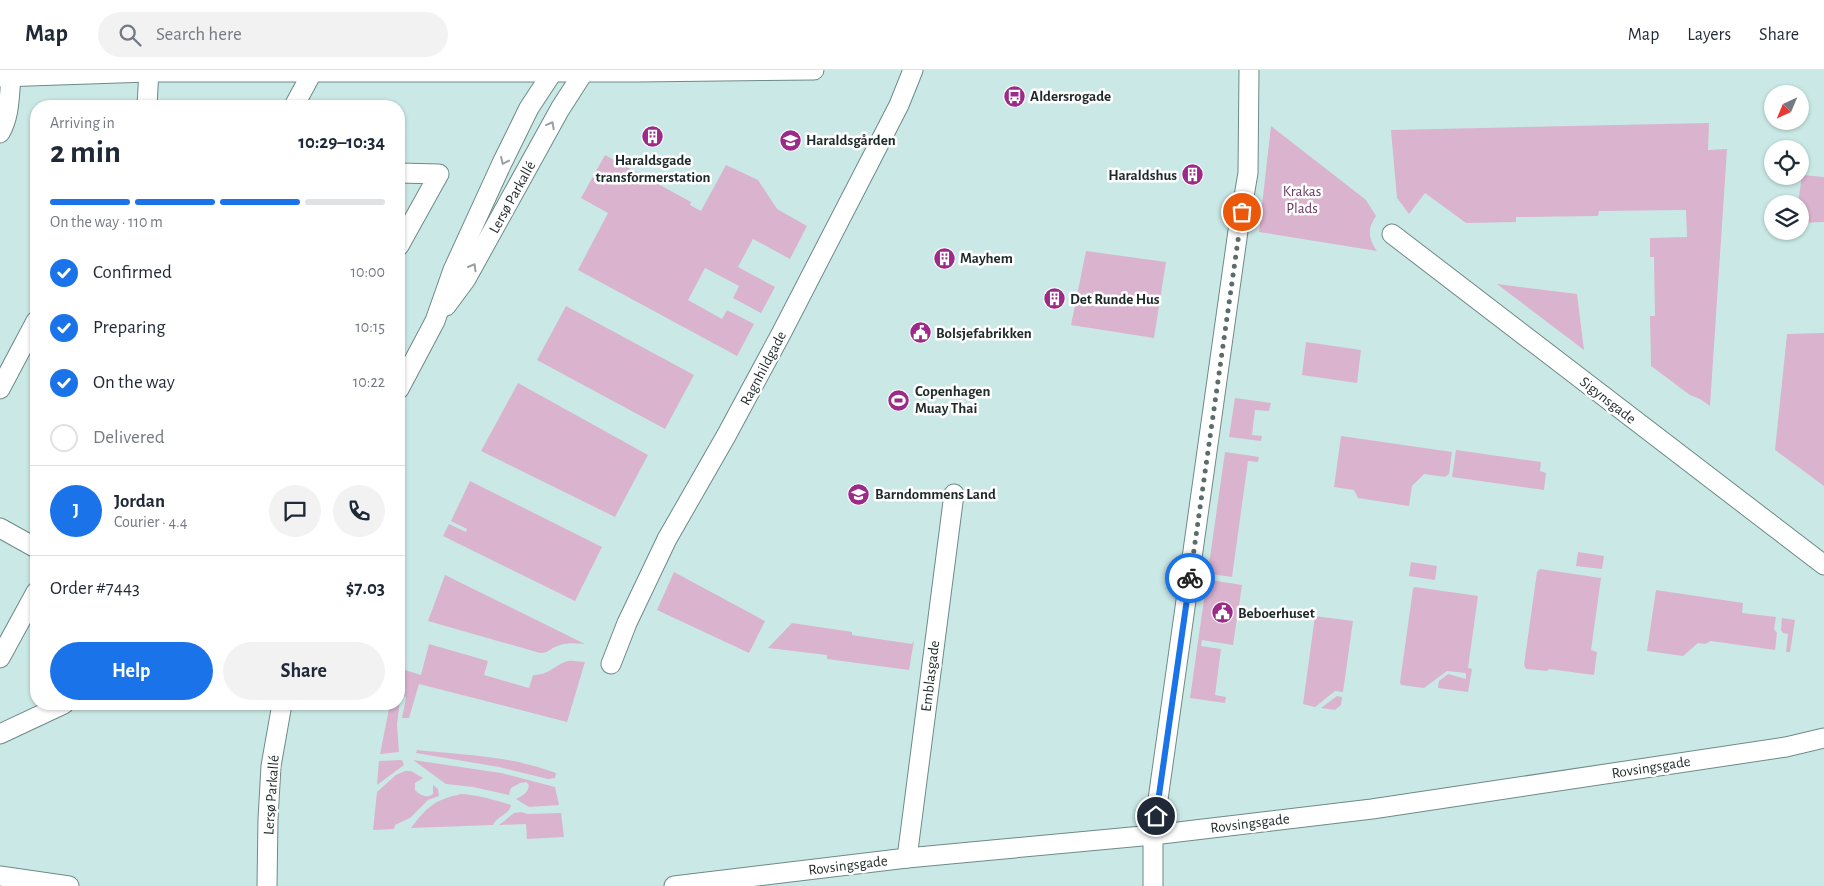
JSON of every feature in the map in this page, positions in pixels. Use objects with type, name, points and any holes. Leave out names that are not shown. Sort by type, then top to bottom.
[{"type":"street","points":[[0,133],[6,121],[8,111],[5,77],[148,71],[814,70]]},
{"type":"street","name":"Ragnhildgade","points":[[610,664],[627,623],[667,539],[726,436],[782,332],[900,105],[913,70]]},
{"type":"street","points":[[1153,886],[1153,835],[1238,231],[1248,173],[1248,70]]},
{"type":"street","points":[[147,100],[148,71]]},
{"type":"street","points":[[299,100],[324,71]]},
{"type":"street","name":"Lersø Parkallé","points":[[405,378],[435,321],[453,270],[502,162],[529,108],[553,71]]},
{"type":"street","name":"Lersø Parkallé","points":[[435,321],[466,279],[560,109],[584,71]]},
{"type":"street","points":[[405,173],[439,174],[405,235]]},
{"type":"street","name":"Sigynsgade","points":[[1392,234],[1824,565]]},
{"type":"street","points":[[0,389],[30,332]]},
{"type":"street","name":"Emblasgade","points":[[907,858],[954,494]]},
{"type":"street","points":[[0,528],[30,545]]},
{"type":"street","points":[[0,658],[30,603]]},
{"type":"street","points":[[0,734],[51,710]]},
{"type":"street","name":"Lersø Parkallé","points":[[267,886],[271,766],[281,710]]},
{"type":"street","name":"Rovsingsgade","points":[[674,886],[907,858],[1153,835],[1398,805],[1786,747],[1824,738]]},
{"type":"street","points":[[0,876],[69,886]]},
{"type":"green space","points":[[1709,123],[1708,150],[1727,149],[1710,406],[1690,395],[1651,366],[1650,316],[1655,316],[1654,257],[1650,257],[1650,238],[1687,237],[1686,210],[1599,211],[1598,216],[1516,217],[1516,222],[1466,223],[1425,193],[1409,214],[1397,198],[1391,130]]},
{"type":"green space","name":"Krakas Plads","points":[[1271,126],[1366,200],[1376,216],[1371,225],[1370,238],[1377,251],[1259,232]]},
{"type":"green space","points":[[605,155],[691,202],[690,205],[701,211],[726,165],[758,180],[777,209],[807,226],[790,259],[753,239],[738,267],[775,287],[761,313],[733,298],[739,286],[705,268],[688,300],[722,319],[727,310],[754,324],[737,356],[578,270],[608,213],[581,198]]},
{"type":"green space","points":[[1809,176],[1824,177],[1824,222],[1809,223],[1809,195],[1799,195],[1801,185],[1809,185]]},
{"type":"green space","points":[[1086,251],[1166,262],[1154,338],[1071,325]]},
{"type":"green space","points":[[1497,284],[1577,294],[1584,350]]},
{"type":"green space","points":[[566,306],[694,375],[665,429],[537,360]]},
{"type":"green space","points":[[1824,333],[1824,486],[1775,450],[1787,334]]},
{"type":"green space","points":[[1306,342],[1361,350],[1357,383],[1302,375]]},
{"type":"green space","points":[[518,383],[648,455],[615,517],[481,451]]},
{"type":"green space","points":[[1235,398],[1271,403],[1269,411],[1255,410],[1252,435],[1262,436],[1261,441],[1229,437]]},
{"type":"green space","points":[[1341,436],[1452,452],[1449,474],[1445,477],[1424,474],[1412,486],[1409,506],[1358,498],[1354,490],[1334,487]]},
{"type":"green space","points":[[1456,450],[1541,462],[1540,471],[1546,473],[1544,490],[1452,477]]},
{"type":"green space","points":[[1225,452],[1259,457],[1258,462],[1248,461],[1232,577],[1211,574],[1210,580],[1242,585],[1233,645],[1202,640],[1201,646],[1221,649],[1215,695],[1226,697],[1225,703],[1190,698]]},
{"type":"green space","points":[[470,481],[602,547],[575,601],[443,536],[449,524],[466,532],[467,529],[451,521]]},
{"type":"green space","points":[[1578,552],[1604,556],[1602,569],[1576,566]]},
{"type":"green space","points":[[1411,562],[1437,566],[1435,580],[1409,576]]},
{"type":"green space","points":[[1540,569],[1601,578],[1591,650],[1597,652],[1594,675],[1549,669],[1547,671],[1526,669],[1524,665],[1537,572]]},
{"type":"green space","points":[[674,572],[765,621],[749,653],[657,610]]},
{"type":"green space","points":[[445,575],[585,644],[562,644],[540,653],[428,621]]},
{"type":"green space","points":[[1415,587],[1478,596],[1468,668],[1472,669],[1468,692],[1438,688],[1439,681],[1448,674],[1466,679],[1466,673],[1447,671],[1424,688],[1401,685],[1413,589]]},
{"type":"green space","points":[[1656,590],[1743,603],[1742,613],[1776,617],[1774,629],[1777,633],[1775,650],[1711,641],[1705,644],[1698,643],[1683,656],[1647,651]]},
{"type":"green space","points":[[1315,616],[1353,621],[1343,692],[1335,691],[1315,707],[1303,704]]},
{"type":"green space","points":[[1782,618],[1795,620],[1790,652],[1786,652],[1788,634],[1783,633],[1781,630]]},
{"type":"green space","points":[[792,623],[912,644],[914,641],[909,670],[827,659],[827,655],[768,648]]},
{"type":"green space","points":[[429,644],[488,661],[484,675],[529,688],[533,675],[548,672],[568,661],[585,662],[567,722],[419,684],[409,718],[402,718],[406,698],[405,670],[421,675]]},
{"type":"green space","points":[[1337,696],[1342,697],[1341,705],[1335,710],[1321,708]]},
{"type":"green space","points":[[389,710],[399,710],[397,724],[399,752],[380,754]]},
{"type":"green space","points":[[417,750],[505,760],[539,767],[556,773],[555,778],[548,779],[499,767],[416,753]]},
{"type":"green space","points":[[402,760],[404,765],[377,785],[379,761]]},
{"type":"green space","points":[[413,760],[501,773],[555,787],[559,805],[529,807],[516,799],[526,792],[529,785],[526,782],[511,788],[509,795],[473,787],[446,784]]},
{"type":"green space","points":[[405,771],[411,771],[423,778],[415,783],[415,790],[419,793],[424,796],[433,794],[433,785],[438,789],[439,796],[428,800],[410,818],[395,825],[394,829],[373,830],[377,792],[396,775]]},
{"type":"green space","points":[[461,794],[511,805],[508,811],[497,819],[493,825],[411,828],[432,805]]},
{"type":"green space","points":[[514,813],[528,814],[561,813],[564,837],[527,839],[526,824],[499,825]]},
{"type":"way so far","points":[[1190,578],[1242,212]]},
{"type":"place","name":"Aldersrogade","points":[[1014,96]]},
{"type":"place","name":"Haraldsgade transformerstation","points":[[653,137]]},
{"type":"place","name":"Haraldsgården","points":[[790,140]]},
{"type":"place","name":"Haraldshus","points":[[1193,175]]},
{"type":"place","name":"Mayhem","points":[[944,258]]},
{"type":"place","name":"Det Runde Hus","points":[[1054,299]]},
{"type":"place","name":"Bolsjefabrikken","points":[[920,333]]},
{"type":"place","name":"Copenhagen Muay Thai","points":[[899,400]]},
{"type":"place","name":"Barndommens Land","points":[[859,494]]},
{"type":"place","name":"Beboerhuset","points":[[1222,613]]},
{"type":"route","points":[[1156,816],[1190,578]]}]
